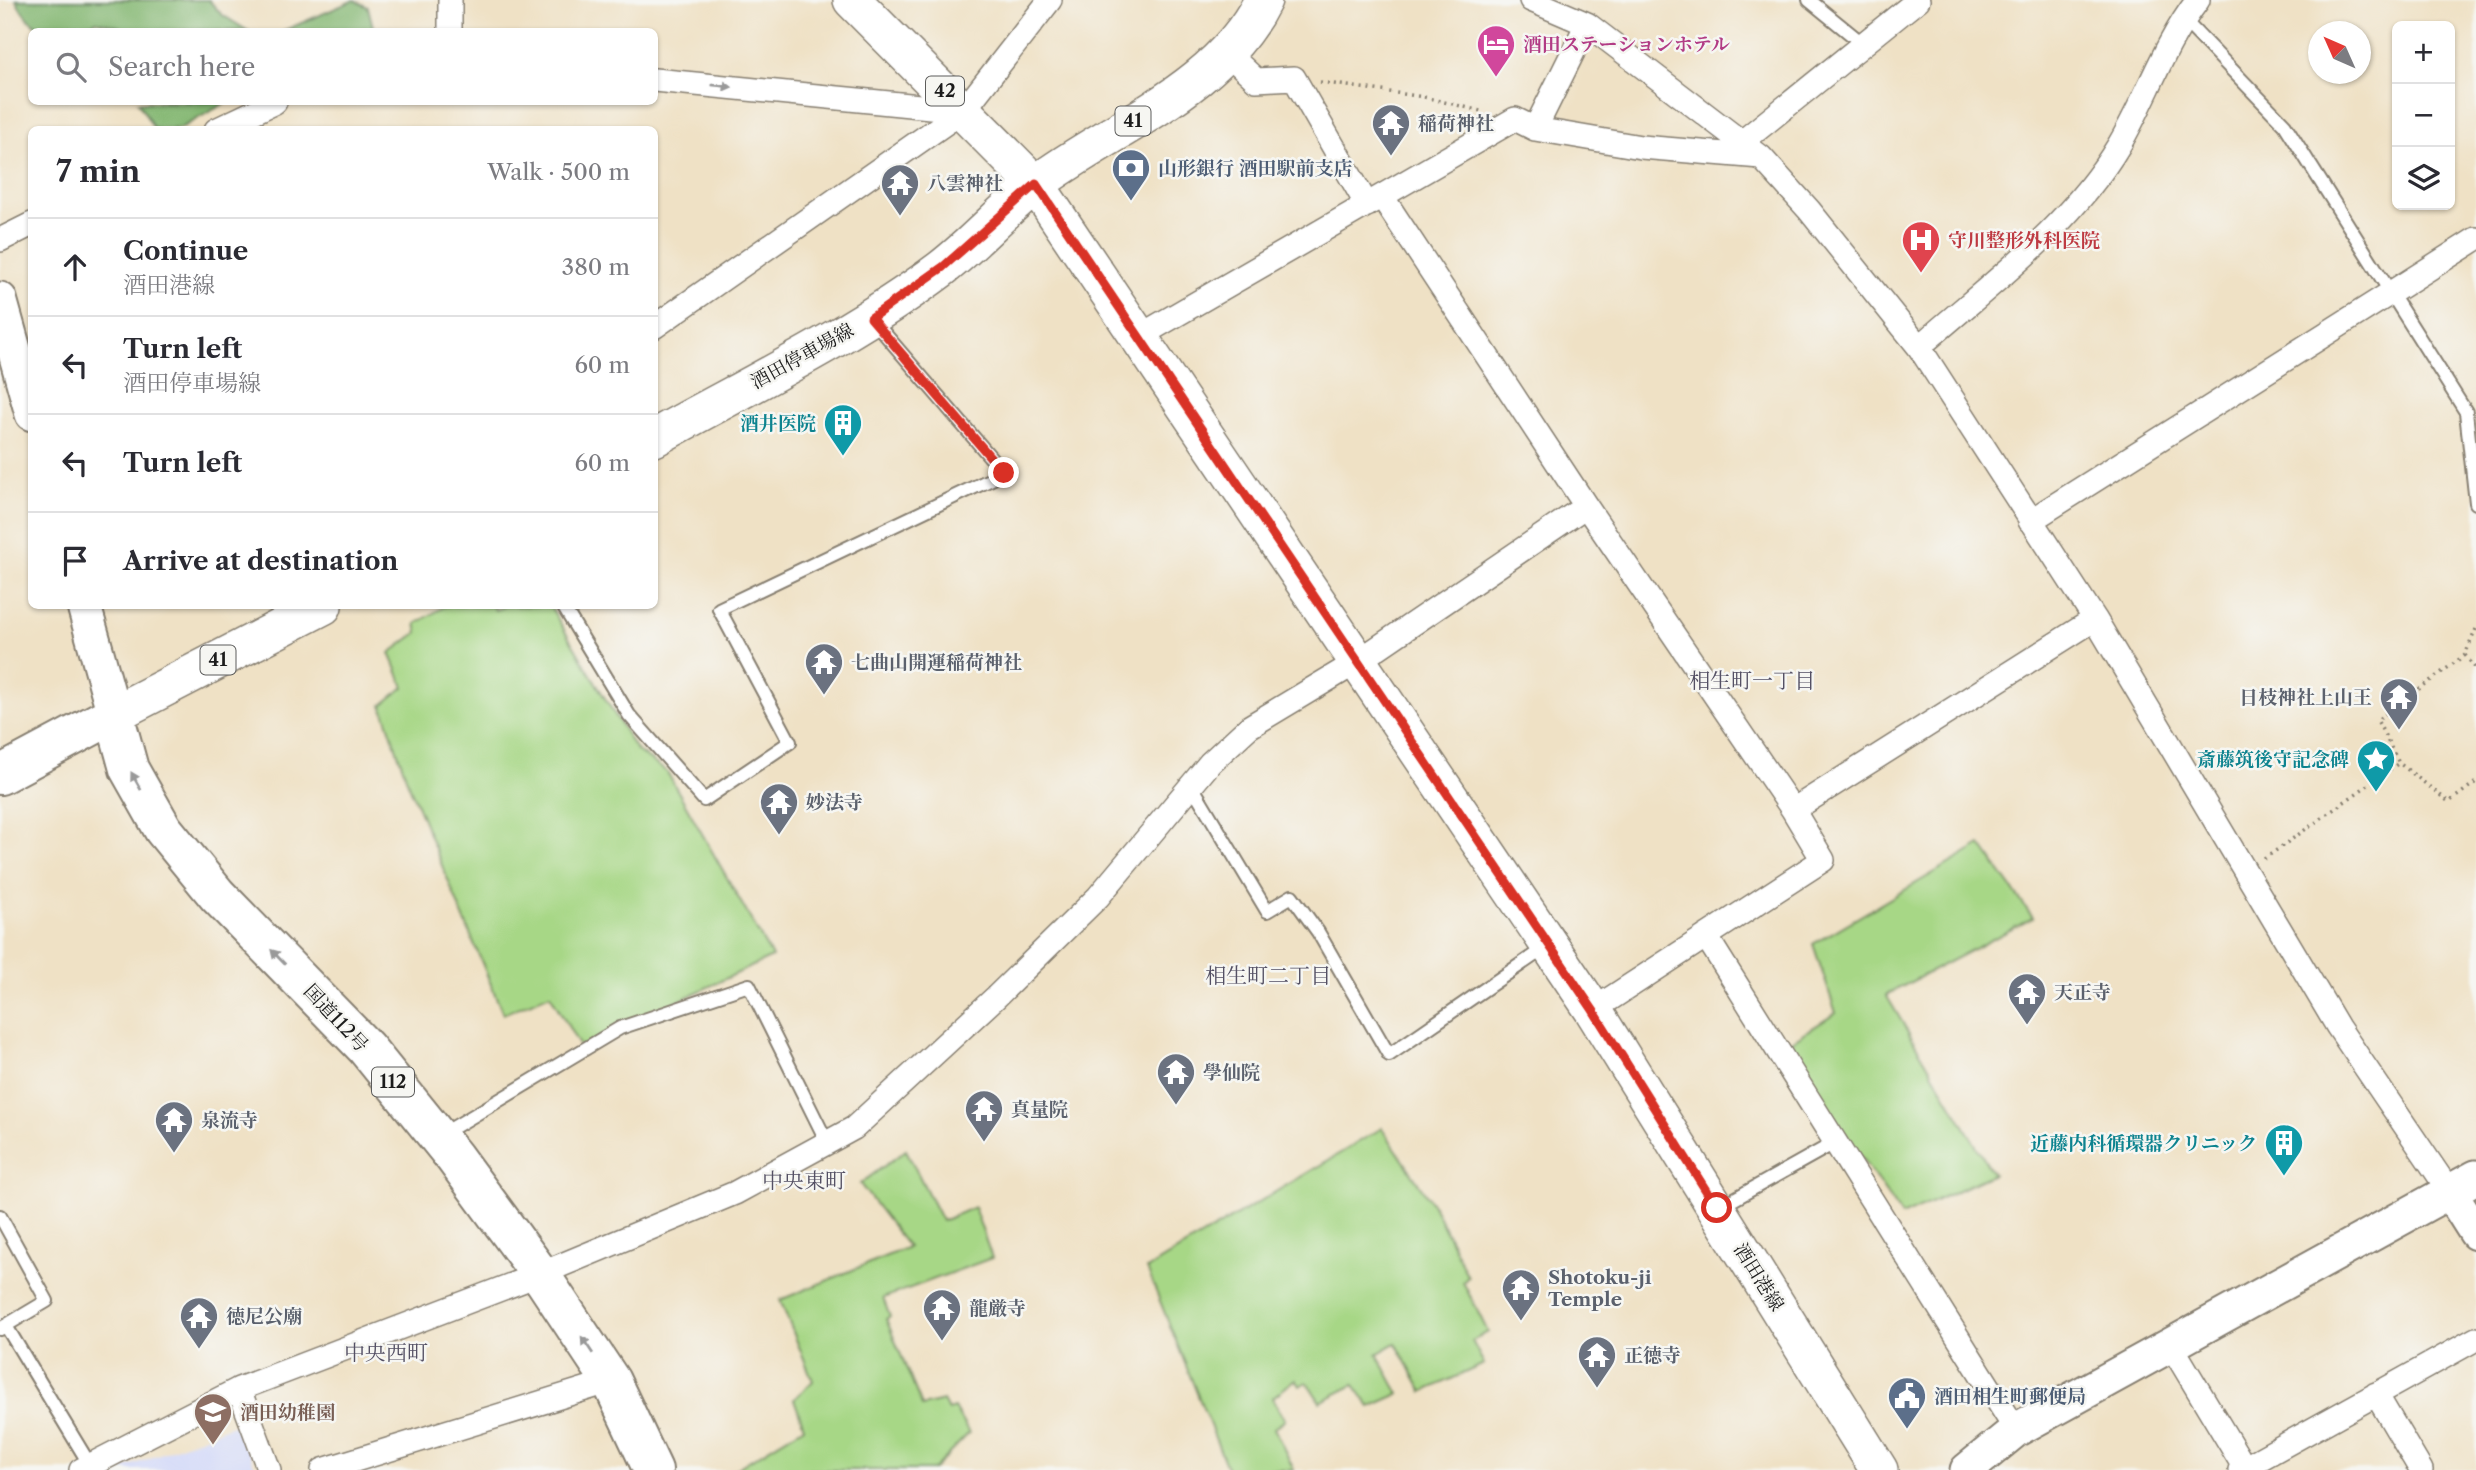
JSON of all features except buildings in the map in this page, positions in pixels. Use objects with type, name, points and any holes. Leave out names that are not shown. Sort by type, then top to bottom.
[{"type":"highway","points":[[0,775],[114,713]]},
{"type":"highway","name":"国道112号","points":[[114,713],[130,769],[163,829],[191,867],[366,1048],[438,1137],[540,1274],[611,1381],[653,1470]]},
{"type":"main road","name":"酒田港線","points":[[852,0],[1036,184],[1593,1010],[1879,1470]]},
{"type":"main road","name":"酒田停車場線","points":[[658,436],[871,318],[943,267],[1036,184],[1201,77],[1227,53],[1253,20],[1263,0]]},
{"type":"main road","name":"41","points":[[114,713],[316,609]]},
{"type":"street","points":[[450,0],[450,28]]},
{"type":"street","points":[[658,324],[964,110],[1050,0]]},
{"type":"street","points":[[1531,0],[1587,24],[1761,157],[1809,210],[1919,347],[2095,619],[2338,1027],[2463,1185],[2476,1233]]},
{"type":"street","points":[[1742,142],[1918,0]]},
{"type":"street","points":[[1919,347],[2074,208],[2119,145],[2174,32],[2198,0]]},
{"type":"street","points":[[1138,337],[1375,201],[1525,124],[1587,24]]},
{"type":"street","points":[[1227,53],[1256,80],[1294,78],[1375,201],[1793,810],[1823,860],[1593,1010]]},
{"type":"street","points":[[658,80],[964,110]]},
{"type":"street","points":[[224,126],[269,105]]},
{"type":"street","points":[[1525,124],[1640,147],[1761,157]]},
{"type":"street","points":[[0,240],[28,226]]},
{"type":"street","points":[[2030,521],[2476,239]]},
{"type":"street","points":[[0,299],[28,400]]},
{"type":"street","points":[[85,1468],[239,1390],[540,1274],[735,1192],[853,1128],[1098,897],[1210,763],[1249,727],[1357,662],[1586,506]]},
{"type":"street","points":[[85,609],[114,713]]},
{"type":"street","points":[[1793,810],[2095,619]]},
{"type":"street","points":[[1706,936],[2016,1430]]},
{"type":"street","points":[[1967,1470],[2016,1430],[2463,1185]]},
{"type":"street","points":[[2171,1345],[2243,1469],[2476,1339]]},
{"type":"street","points":[[323,1470],[611,1381]]},
{"type":"street","points":[[239,1390],[269,1470]]},
{"type":"street","points":[[2376,1394],[2421,1470]]},
{"type":"lane","points":[[1809,0],[1863,44]]},
{"type":"lane","points":[[2183,19],[2285,125],[2390,294],[2471,407],[2476,503]]},
{"type":"lane","points":[[566,609],[629,715],[704,800],[790,742],[719,609],[1004,473],[871,318]]},
{"type":"lane","points":[[1192,786],[1267,911],[1292,896],[1318,933],[1389,1055],[1549,945]]},
{"type":"lane","points":[[438,1137],[620,1028],[749,985],[827,1142]]},
{"type":"lane","points":[[1717,1208],[1836,1142]]},
{"type":"lane","points":[[0,1216],[47,1301],[3,1327],[85,1468]]},
{"type":"path","points":[[1294,78],[1424,97],[1525,124]]},
{"type":"path","points":[[2476,629],[2465,655],[2377,720],[2399,763],[2449,802],[2476,782]]},
{"type":"path","points":[[2465,655],[2476,670]]},
{"type":"path","points":[[2244,873],[2399,763]]},
{"type":"shaded area","name":"酒田幼稚園","points":[[238,1423],[256,1470],[120,1470]]},
{"type":"green space","points":[[16,0],[209,0],[221,14],[243,28],[120,28],[96,21],[84,28],[40,28],[23,12]]},
{"type":"green space","points":[[354,0],[368,7],[373,28],[290,28]]},
{"type":"green space","points":[[140,105],[222,105],[184,126],[152,126]]},
{"type":"green space","points":[[440,609],[552,609],[636,750],[667,772],[772,957],[580,1047],[550,994],[503,1014],[408,783],[382,705],[404,687],[390,653],[418,632],[416,624]]},
{"type":"green space","points":[[1981,845],[2033,918],[1886,995],[1993,1174],[1902,1216],[1784,1046],[1836,1013],[1813,944]]},
{"type":"green space","points":[[1382,1128],[1433,1205],[1468,1277],[1463,1282],[1488,1332],[1472,1341],[1484,1364],[1423,1392],[1396,1343],[1377,1354],[1399,1394],[1370,1407],[1354,1385],[1320,1402],[1307,1382],[1300,1386],[1296,1379],[1272,1398],[1285,1420],[1274,1428],[1294,1470],[1228,1470],[1147,1269]]},
{"type":"green space","points":[[906,1150],[942,1221],[974,1207],[992,1258],[883,1298],[890,1317],[886,1319],[922,1406],[943,1401],[948,1410],[954,1408],[969,1433],[933,1470],[734,1470],[804,1427],[794,1399],[813,1381],[780,1300],[908,1247],[860,1184]]},
{"type":"place","name":"酒田ステーションホテル","points":[[1496,78]]},
{"type":"place","name":"稲荷神社","points":[[1391,157]]},
{"type":"place","name":"山形銀行 酒田駅前支店","points":[[1131,202]]},
{"type":"place","name":"八雲神社","points":[[900,217]]},
{"type":"place","name":"守川整形外科医院","points":[[1921,274]]},
{"type":"place","name":"酒井医院","points":[[843,457]]},
{"type":"place","name":"七曲山開運稲荷神社","points":[[824,696]]},
{"type":"place","name":"日枝神社上山王","points":[[2399,731]]},
{"type":"place","name":"斎藤筑後守記念碑","points":[[2376,793]]},
{"type":"place","name":"妙法寺","points":[[779,836]]},
{"type":"place","name":"天正寺","points":[[2027,1026]]},
{"type":"place","name":"學仙院","points":[[1176,1106]]},
{"type":"place","name":"真量院","points":[[984,1143]]},
{"type":"place","name":"泉流寺","points":[[174,1154]]},
{"type":"place","name":"近藤内科循環器クリニック","points":[[2284,1177]]},
{"type":"place","name":"Shotoku-ji Temple","points":[[1521,1322]]},
{"type":"place","name":"龍厳寺","points":[[942,1342]]},
{"type":"place","name":"徳尼公廟","points":[[199,1350]]},
{"type":"place","name":"正徳寺","points":[[1597,1389]]},
{"type":"place","name":"酒田相生町郵便局","points":[[1907,1430]]},
{"type":"place","name":"酒田幼稚園","points":[[213,1446]]},
{"type":"district","name":"相生町一丁目","points":[[1752,680]]},
{"type":"district","name":"相生町二丁目","points":[[1268,975]]},
{"type":"district","name":"中央東町","points":[[804,1180]]},
{"type":"district","name":"中央西町","points":[[386,1352]]},
{"type":"route","points":[[1004,473],[871,318],[943,267],[1036,184],[1593,1010],[1717,1208]]}]
